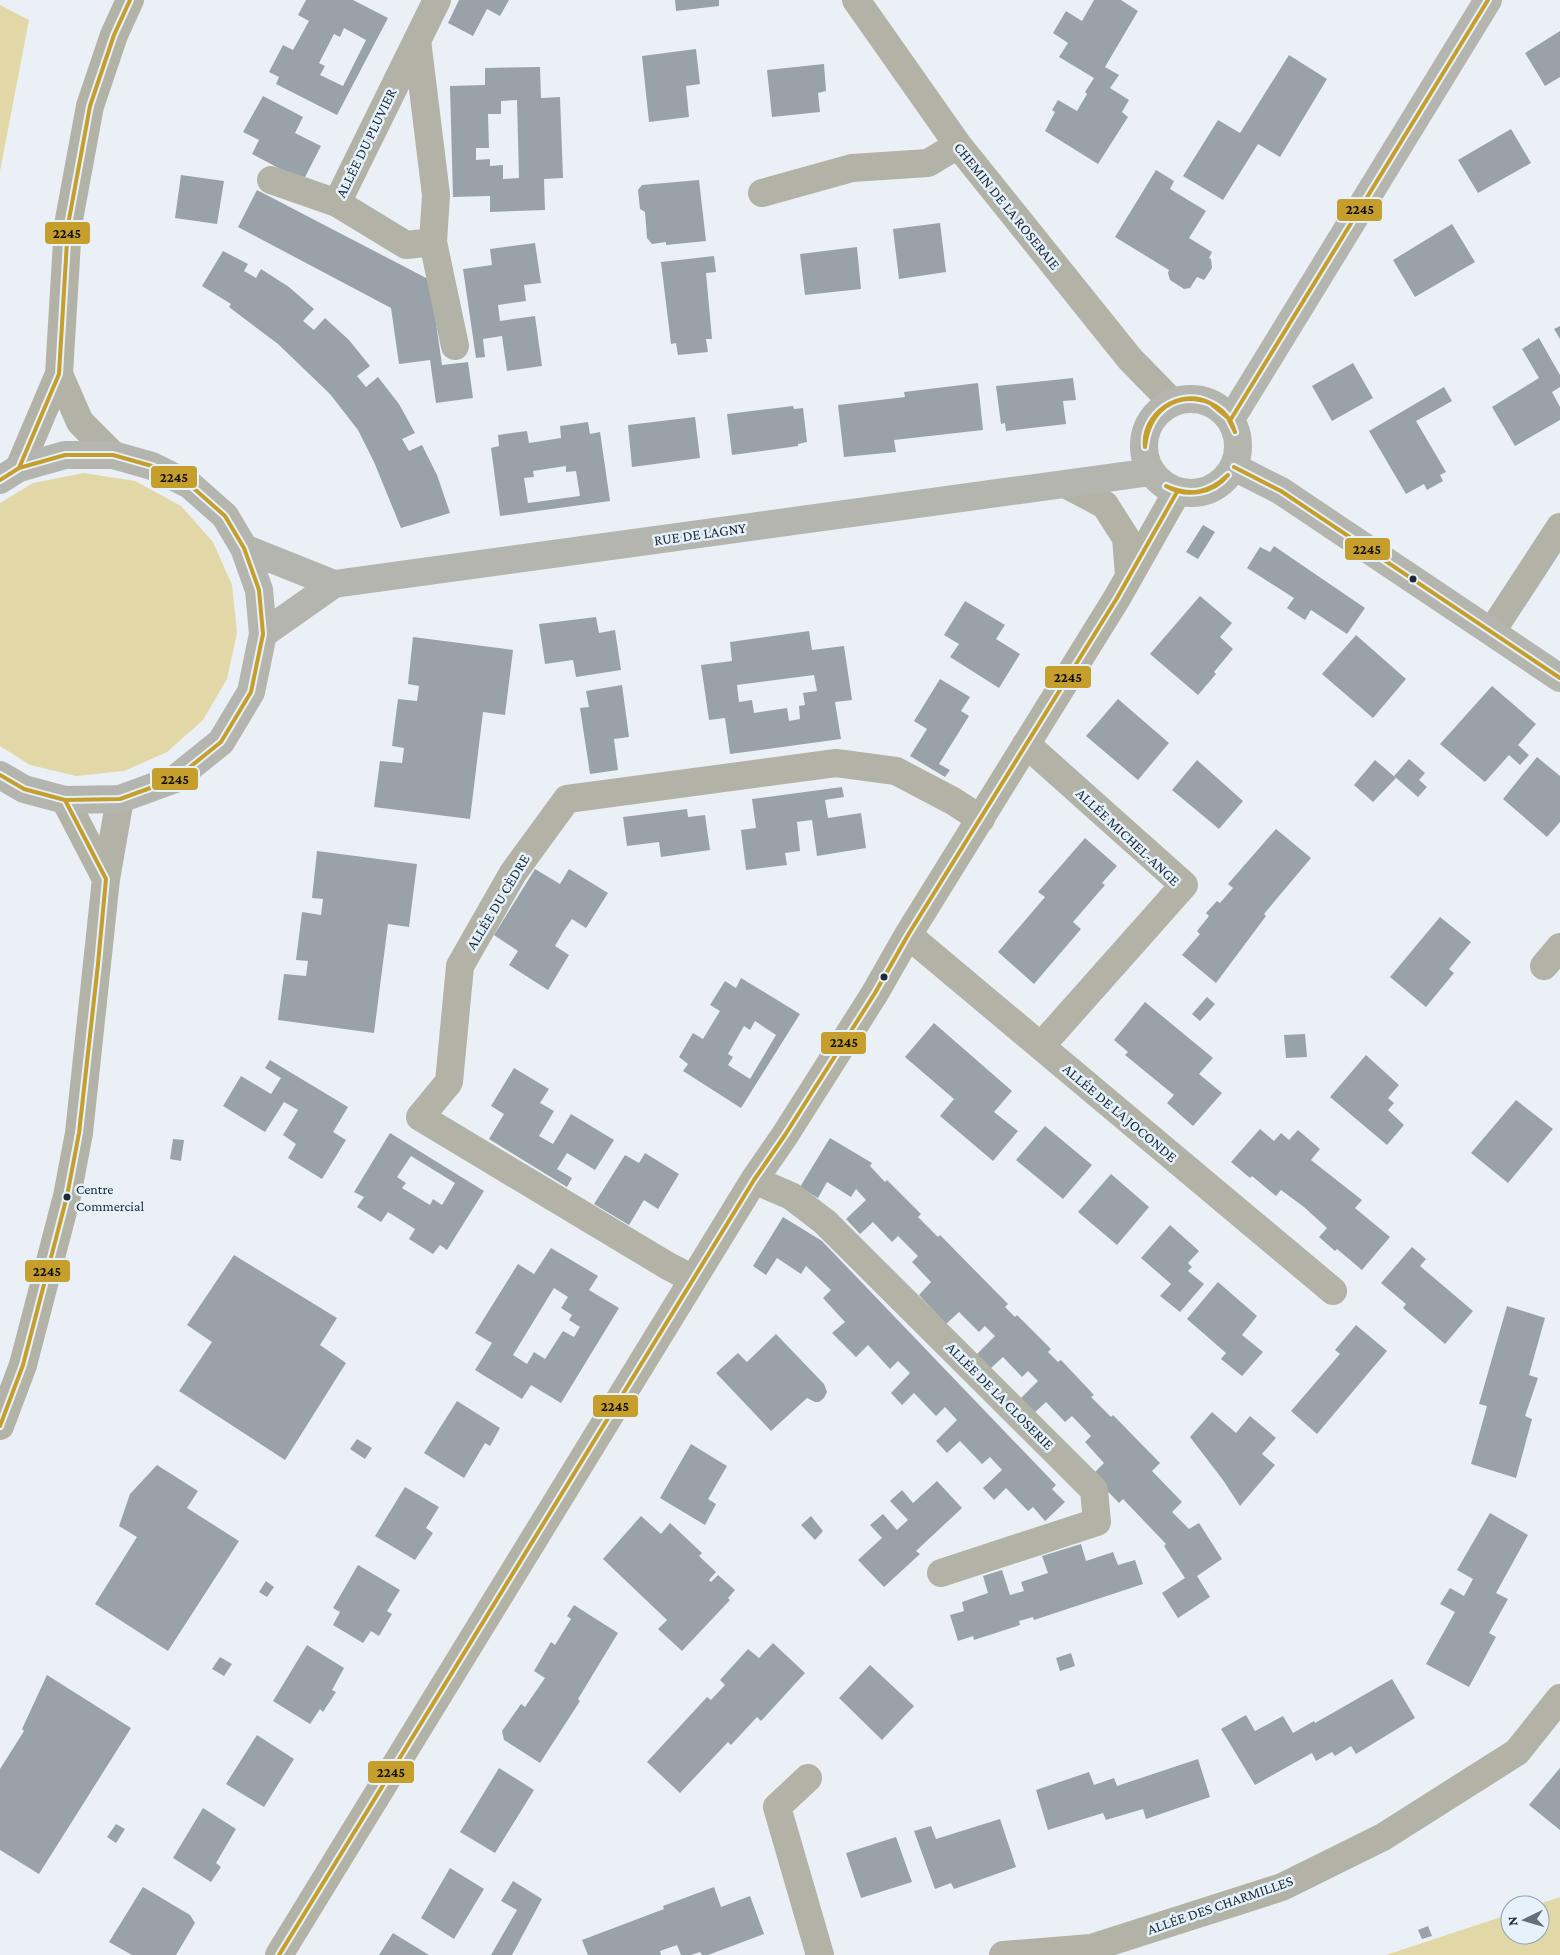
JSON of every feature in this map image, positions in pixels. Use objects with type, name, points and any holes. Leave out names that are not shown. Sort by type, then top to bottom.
[{"type":"main road","points":[[1231,419],[1488,0]]},
{"type":"main road","points":[[1188,398],[1204,400],[1219,407],[1231,419],[1237,434],[1239,451],[1234,467],[1224,480],[1210,490],[1194,494],[1177,492],[1162,484],[1151,472],[1144,457],[1144,440],[1148,424],[1158,411],[1172,402],[1188,398]]},
{"type":"main road","points":[[0,775],[24,789],[65,800],[120,799],[175,779],[220,742],[251,692],[263,634],[259,590],[244,548],[225,516],[190,485],[152,466],[112,455],[65,455],[10,474]]},
{"type":"main road","points":[[1234,467],[1281,490],[1560,678]]},
{"type":"main road","name":"RUE DE LAGNY","points":[[263,634],[334,584],[1151,472]]},
{"type":"main road","name":"RUE DE LAGNY","points":[[244,548],[334,584]]},
{"type":"street","points":[[10,474],[59,374],[68,225],[90,106],[114,35],[130,0]]},
{"type":"street","name":"ALLÉE DU PLUVIER","points":[[433,242],[406,245],[337,203],[437,0]]},
{"type":"street","name":"CHEMIN DE LA ROSERAIE","points":[[856,0],[958,145],[1130,360],[1172,402]]},
{"type":"street","points":[[417,40],[436,195],[433,242],[455,346]]},
{"type":"street","points":[[762,193],[852,168],[928,163],[958,145]]},
{"type":"street","points":[[271,180],[337,203]]},
{"type":"street","points":[[59,374],[80,422],[112,455]]},
{"type":"street","points":[[1067,485],[1105,505],[1126,538],[1129,576]]},
{"type":"street","points":[[279,1955],[754,1180],[785,1135],[864,1010],[908,935],[1117,598],[1177,492]]},
{"type":"street","points":[[1492,631],[1560,528]]},
{"type":"street","name":"ALLÉE MICHEL-ANGE","points":[[1026,744],[1184,885],[1041,1046]]},
{"type":"street","name":"ALLÉE DU CÈDRE","points":[[693,1279],[668,1266],[420,1117],[449,1082],[460,966],[513,873],[566,799],[836,763],[896,771],[953,801],[981,819]]},
{"type":"street","points":[[0,1426],[23,1365],[68,1196],[79,1133],[106,879],[120,799]]},
{"type":"street","points":[[65,800],[106,879]]},
{"type":"street","name":"ALLÉE DE LA JOCONDE","points":[[908,935],[1333,1291]]},
{"type":"street","name":"ALLÉE DE LA CLOSERIE","points":[[754,1180],[791,1196],[825,1222],[1094,1490],[1097,1522],[941,1573]]},
{"type":"street","name":"ALLÉE DES CHARMILLES","points":[[1003,1955],[1091,1948],[1282,1887],[1383,1837],[1517,1752],[1560,1698]]},
{"type":"street","points":[[808,1778],[777,1807],[820,1955]]},
{"type":"shaded area","points":[[0,5],[29,20],[0,171]]},
{"type":"shaded area","points":[[84,473],[135,481],[181,506],[213,542],[232,585],[237,633],[227,679],[203,720],[167,752],[124,771],[76,776],[30,765],[0,746],[0,503],[33,483]]},
{"type":"shaded area","points":[[1560,1897],[1560,1955],[1386,1955],[1500,1917],[1500,1945],[1550,1945],[1550,1900]]},
{"type":"building","points":[[306,0],[353,0],[388,18],[337,115],[276,84],[279,77],[269,72],[283,45],[293,50],[309,21],[298,15]],"holes":[[[344,28],[366,40],[343,86],[320,75],[325,66],[319,63],[334,34],[340,37]]]},
{"type":"building","points":[[459,0],[509,0],[500,16],[487,9],[473,36],[448,23]]},
{"type":"building","points":[[675,0],[719,0],[719,6],[676,11]]},
{"type":"building","points":[[1094,0],[1121,0],[1138,11],[1105,67],[1119,75],[1110,88],[1129,100],[1122,112],[1128,117],[1098,164],[1045,131],[1055,112],[1052,110],[1058,100],[1077,111],[1087,94],[1085,92],[1094,78],[1059,57],[1068,43],[1053,33],[1066,11],[1082,21]]},
{"type":"building","points":[[1560,31],[1560,77],[1545,86],[1525,53]]},
{"type":"building","points":[[696,49],[700,84],[686,86],[689,117],[649,122],[642,56]]},
{"type":"building","points":[[1289,55],[1327,79],[1280,157],[1258,144],[1223,200],[1183,176],[1218,120],[1240,133]]},
{"type":"building","points":[[824,64],[826,91],[818,93],[820,112],[772,117],[767,70]]},
{"type":"building","points":[[540,67],[541,98],[560,97],[563,178],[544,179],[545,210],[490,212],[490,196],[453,197],[450,86],[485,85],[485,68]],"holes":[[[517,100],[519,178],[503,179],[503,165],[490,166],[490,159],[476,160],[476,148],[489,148],[488,114],[501,114],[501,101]]]},
{"type":"building","points":[[263,96],[303,117],[295,133],[321,146],[303,181],[252,154],[259,140],[243,132]]},
{"type":"building","points":[[1511,129],[1531,163],[1478,193],[1458,160]]},
{"type":"building","points":[[1156,170],[1174,181],[1170,189],[1206,211],[1189,238],[1212,252],[1209,258],[1211,259],[1212,268],[1204,280],[1197,277],[1190,288],[1184,289],[1170,280],[1169,270],[1115,237]]},
{"type":"building","points":[[181,175],[224,181],[217,224],[175,218]]},
{"type":"building","points":[[699,180],[706,241],[666,245],[666,242],[652,244],[647,238],[645,212],[640,209],[638,190],[642,185]]},
{"type":"building","points":[[257,190],[430,280],[442,365],[468,362],[473,398],[436,403],[430,360],[399,364],[391,308],[238,227]]},
{"type":"building","points":[[940,223],[946,272],[899,279],[893,229]]},
{"type":"building","points":[[1452,224],[1475,262],[1415,297],[1393,260]]},
{"type":"building","points":[[535,243],[541,283],[524,285],[526,301],[498,305],[500,321],[535,316],[542,366],[507,371],[502,336],[483,339],[485,357],[476,358],[463,269],[492,265],[490,249]]},
{"type":"building","points":[[857,247],[861,289],[805,295],[800,254]]},
{"type":"building","points":[[223,251],[248,264],[244,271],[256,278],[261,269],[289,287],[314,309],[303,321],[314,330],[325,318],[349,340],[370,366],[357,376],[366,387],[378,377],[399,404],[415,433],[402,439],[409,451],[422,445],[437,475],[450,513],[401,528],[374,462],[358,430],[330,394],[278,344],[229,307],[231,304],[202,286]]},
{"type":"building","points":[[714,256],[716,272],[706,273],[712,339],[706,339],[708,352],[678,355],[676,343],[671,344],[661,262]]},
{"type":"building","points":[[1560,326],[1560,339],[1554,329]]},
{"type":"building","points":[[1539,338],[1560,375],[1560,387],[1552,392],[1560,407],[1560,420],[1515,446],[1492,407],[1539,378],[1522,349]]},
{"type":"building","points":[[1353,363],[1373,398],[1332,421],[1312,386]]},
{"type":"building","points":[[1073,378],[1076,400],[1063,401],[1066,424],[1006,431],[1005,423],[1001,424],[996,386]]},
{"type":"building","points":[[978,383],[983,430],[894,440],[896,452],[844,457],[838,405],[905,397],[904,392]]},
{"type":"building","points":[[1444,387],[1452,401],[1416,421],[1446,472],[1440,475],[1443,481],[1427,490],[1424,484],[1406,494],[1369,431]]},
{"type":"building","points":[[793,406],[794,409],[803,408],[807,442],[798,444],[798,446],[732,455],[727,414]]},
{"type":"building","points":[[695,417],[700,458],[632,467],[628,425]]},
{"type":"building","points":[[588,422],[590,434],[600,432],[610,501],[500,516],[491,448],[499,446],[498,435],[527,431],[529,443],[561,438],[560,426]],"holes":[[[566,466],[566,472],[576,471],[580,496],[528,503],[524,478],[534,477],[533,471]]]},
{"type":"building","points":[[1203,525],[1215,532],[1198,559],[1186,552]]},
{"type":"building","points":[[1274,546],[1365,608],[1347,634],[1311,610],[1305,620],[1287,608],[1294,598],[1247,568],[1260,547],[1270,552]]},
{"type":"building","points":[[1200,596],[1232,623],[1220,637],[1233,649],[1214,672],[1216,674],[1198,695],[1150,654]]},
{"type":"building","points":[[965,601],[1005,625],[996,639],[1020,654],[999,688],[950,657],[959,644],[944,635]]},
{"type":"building","points":[[596,617],[599,633],[615,630],[621,670],[576,677],[573,660],[545,664],[539,624]]},
{"type":"building","points":[[809,631],[812,650],[844,646],[852,700],[835,702],[841,739],[730,754],[725,718],[709,720],[701,665],[732,661],[730,642]],"holes":[[[814,675],[817,691],[803,693],[805,705],[799,706],[800,719],[789,721],[787,708],[754,713],[752,700],[739,702],[737,685]]]},
{"type":"building","points":[[1356,635],[1406,679],[1373,718],[1322,674]]},
{"type":"building","points":[[413,637],[513,650],[505,715],[483,712],[470,819],[374,807],[380,761],[402,763],[404,748],[392,746],[398,699],[417,701],[419,686],[408,684]]},
{"type":"building","points":[[940,679],[970,697],[961,711],[969,716],[939,764],[950,770],[945,777],[910,756],[927,729],[914,721]]},
{"type":"building","points":[[622,685],[629,737],[614,739],[618,770],[590,774],[580,708],[589,707],[586,691]]},
{"type":"building","points":[[1492,686],[1536,724],[1518,745],[1529,755],[1520,765],[1509,755],[1485,782],[1440,744]]},
{"type":"building","points":[[1118,699],[1169,743],[1138,780],[1086,736]]},
{"type":"building","points":[[1537,757],[1560,776],[1560,822],[1547,837],[1503,799]]},
{"type":"building","points":[[1409,759],[1425,773],[1419,780],[1427,787],[1418,797],[1394,776]]},
{"type":"building","points":[[1197,760],[1243,801],[1219,829],[1172,790]]},
{"type":"building","points":[[1375,760],[1396,778],[1373,802],[1354,785]]},
{"type":"building","points":[[842,787],[844,797],[825,800],[828,818],[861,813],[866,848],[817,856],[812,820],[797,822],[800,851],[785,853],[787,865],[746,870],[741,830],[756,828],[752,799]]},
{"type":"building","points":[[687,809],[688,817],[705,815],[710,850],[661,857],[659,842],[627,846],[623,817]]},
{"type":"building","points":[[1276,829],[1311,858],[1264,914],[1266,916],[1216,983],[1182,955],[1200,934],[1197,931],[1209,916],[1206,913],[1217,901],[1220,903],[1233,888],[1228,884]]},
{"type":"building","points":[[1085,838],[1117,866],[1102,883],[1105,885],[1073,922],[1081,929],[1034,984],[998,952],[1045,897],[1038,892]]},
{"type":"building","points":[[317,851],[417,864],[409,927],[388,924],[374,1033],[278,1020],[284,974],[306,976],[308,961],[296,960],[302,912],[321,915],[323,899],[312,898]]},
{"type":"building","points":[[535,869],[560,884],[569,869],[608,893],[586,928],[572,919],[563,932],[555,946],[569,955],[548,990],[509,965],[518,951],[494,935]]},
{"type":"building","points":[[1440,917],[1471,942],[1449,969],[1454,973],[1426,1007],[1390,977]]},
{"type":"building","points":[[741,978],[800,1014],[741,1108],[683,1071],[688,1064],[679,1057],[693,1033],[703,1039],[720,1011],[710,1005],[725,981],[736,988]],"holes":[[[755,1021],[776,1035],[750,1079],[728,1065],[733,1057],[728,1054],[744,1026],[750,1030]]]},
{"type":"building","points":[[1207,997],[1215,1004],[1200,1021],[1192,1014]]},
{"type":"building","points":[[1145,1002],[1213,1058],[1199,1074],[1222,1093],[1193,1126],[1167,1103],[1174,1095],[1125,1055],[1128,1052],[1114,1040]]},
{"type":"building","points":[[934,1023],[1012,1091],[994,1112],[1018,1131],[993,1161],[940,1116],[954,1099],[905,1057]]},
{"type":"building","points":[[1305,1034],[1307,1057],[1286,1058],[1284,1035]]},
{"type":"building","points":[[1366,1055],[1399,1085],[1388,1098],[1394,1103],[1388,1110],[1404,1125],[1387,1145],[1330,1097]]},
{"type":"building","points":[[270,1060],[348,1107],[333,1132],[346,1140],[322,1179],[288,1158],[296,1144],[283,1135],[298,1110],[284,1102],[265,1132],[223,1106],[241,1076],[271,1094],[281,1078],[265,1068]]},
{"type":"building","points":[[514,1068],[549,1089],[540,1103],[554,1111],[539,1136],[553,1144],[571,1114],[614,1140],[595,1170],[567,1153],[557,1169],[572,1178],[567,1187],[489,1139],[504,1114],[491,1106]]},
{"type":"building","points":[[1516,1100],[1553,1129],[1508,1183],[1471,1153]]},
{"type":"building","points":[[1045,1126],[1092,1165],[1063,1199],[1016,1160]]},
{"type":"building","points":[[1260,1129],[1274,1141],[1281,1133],[1289,1140],[1298,1130],[1320,1149],[1311,1160],[1362,1200],[1355,1208],[1390,1237],[1362,1270],[1319,1237],[1327,1228],[1304,1207],[1281,1190],[1276,1196],[1231,1162]]},
{"type":"building","points":[[390,1133],[484,1191],[447,1250],[440,1245],[433,1254],[409,1239],[415,1229],[388,1212],[381,1222],[357,1207],[364,1197],[354,1192]],"holes":[[[411,1156],[455,1183],[442,1205],[433,1199],[430,1205],[402,1188],[406,1183],[397,1177]]]},
{"type":"building","points":[[830,1138],[872,1163],[870,1166],[885,1182],[887,1180],[921,1214],[918,1217],[938,1237],[940,1235],[1008,1304],[1005,1307],[1015,1317],[1017,1315],[1051,1349],[1048,1352],[1058,1362],[1061,1360],[1094,1395],[1091,1397],[1111,1417],[1113,1415],[1160,1463],[1152,1471],[1182,1502],[1172,1512],[1189,1529],[1199,1523],[1222,1559],[1197,1576],[1210,1597],[1178,1618],[1162,1593],[1185,1578],[1164,1546],[1166,1544],[1123,1499],[1119,1503],[1092,1475],[1104,1463],[1085,1442],[1091,1436],[1072,1416],[1065,1422],[1046,1402],[1033,1414],[1019,1400],[1038,1381],[1028,1371],[1022,1377],[1003,1357],[990,1369],[976,1355],[995,1336],[985,1326],[979,1332],[959,1312],[946,1324],[919,1295],[931,1282],[912,1262],[918,1256],[898,1236],[892,1242],[873,1222],[860,1234],[846,1219],[866,1200],[856,1189],[851,1197],[827,1182],[818,1198],[800,1187]]},
{"type":"building","points":[[173,1139],[184,1140],[181,1161],[170,1159]]},
{"type":"building","points":[[645,1153],[679,1174],[658,1209],[644,1200],[629,1225],[594,1204],[625,1155],[639,1163]]},
{"type":"building","points":[[1111,1174],[1149,1207],[1117,1245],[1078,1212]]},
{"type":"building","points":[[783,1217],[822,1241],[1056,1485],[1052,1489],[1065,1502],[1045,1521],[1033,1507],[1028,1511],[1006,1488],[994,1500],[983,1488],[1002,1470],[990,1457],[982,1464],[960,1441],[947,1453],[936,1441],[957,1420],[945,1407],[936,1416],[914,1393],[902,1405],[891,1393],[910,1373],[898,1361],[890,1369],[868,1345],[856,1357],[832,1333],[845,1322],[823,1298],[831,1290],[806,1266],[801,1274],[777,1258],[766,1275],[753,1266]]},
{"type":"building","points":[[1170,1225],[1199,1251],[1188,1263],[1192,1267],[1188,1271],[1204,1284],[1180,1312],[1160,1296],[1171,1284],[1141,1258]]},
{"type":"building","points":[[1412,1247],[1426,1259],[1420,1266],[1473,1311],[1445,1344],[1403,1308],[1406,1304],[1381,1283]]},
{"type":"building","points":[[551,1248],[598,1276],[589,1290],[619,1308],[561,1403],[531,1385],[522,1399],[475,1370],[492,1343],[475,1333],[518,1264],[534,1274]],"holes":[[[554,1288],[568,1297],[561,1308],[572,1315],[569,1320],[580,1327],[574,1337],[563,1331],[545,1359],[534,1352],[527,1364],[513,1355]]]},
{"type":"building","points":[[234,1255],[337,1318],[320,1345],[346,1363],[285,1460],[179,1391],[212,1342],[187,1325]]},
{"type":"building","points":[[1218,1282],[1257,1316],[1242,1335],[1263,1352],[1242,1376],[1221,1359],[1226,1353],[1187,1319]]},
{"type":"building","points":[[1507,1306],[1545,1318],[1529,1375],[1538,1378],[1525,1416],[1532,1419],[1516,1478],[1471,1464],[1487,1406],[1479,1404]]},
{"type":"building","points":[[1356,1325],[1387,1351],[1317,1434],[1291,1411],[1340,1354],[1335,1350]]},
{"type":"building","points":[[776,1334],[824,1384],[827,1392],[819,1402],[807,1398],[771,1431],[716,1373],[738,1353],[747,1362]]},
{"type":"building","points":[[457,1401],[500,1428],[490,1446],[485,1443],[464,1478],[424,1453]]},
{"type":"building","points":[[1212,1412],[1236,1433],[1250,1416],[1276,1438],[1262,1454],[1275,1465],[1240,1506],[1190,1437]]},
{"type":"building","points":[[357,1439],[372,1448],[365,1459],[350,1449]]},
{"type":"building","points":[[691,1444],[727,1466],[708,1499],[716,1504],[705,1525],[660,1498]]},
{"type":"building","points":[[157,1465],[198,1491],[187,1508],[239,1541],[168,1651],[95,1604],[137,1537],[119,1526],[130,1494]]},
{"type":"building","points":[[937,1481],[962,1508],[916,1551],[920,1554],[884,1587],[858,1560],[882,1538],[870,1525],[883,1514],[897,1530],[908,1520],[890,1501],[902,1490],[913,1503]]},
{"type":"building","points":[[405,1487],[439,1507],[426,1528],[433,1533],[415,1560],[375,1536]]},
{"type":"building","points":[[1490,1513],[1528,1535],[1496,1593],[1508,1599],[1489,1633],[1496,1637],[1469,1687],[1426,1664],[1455,1612],[1440,1604],[1450,1588],[1464,1596],[1473,1579],[1457,1570]]},
{"type":"building","points":[[641,1516],[661,1534],[670,1523],[702,1553],[699,1556],[716,1572],[709,1580],[711,1582],[718,1575],[735,1590],[728,1598],[730,1600],[682,1651],[658,1629],[667,1620],[603,1559]]},
{"type":"building","points":[[811,1516],[823,1531],[815,1540],[801,1525]]},
{"type":"building","points":[[1081,1544],[1086,1561],[1113,1552],[1118,1565],[1135,1560],[1143,1584],[1034,1620],[1033,1617],[1019,1621],[1020,1625],[974,1640],[973,1636],[958,1641],[950,1615],[964,1611],[962,1602],[988,1593],[983,1576],[1002,1570],[1010,1595],[1024,1591],[1021,1582],[1048,1573],[1042,1556]]},
{"type":"building","points":[[358,1565],[400,1590],[387,1611],[392,1614],[379,1636],[371,1631],[363,1643],[333,1625],[340,1612],[333,1608]]},
{"type":"building","points":[[266,1581],[274,1587],[267,1597],[259,1592]]},
{"type":"building","points":[[574,1605],[618,1633],[578,1699],[580,1701],[540,1763],[504,1740],[502,1731],[521,1704],[525,1707],[545,1678],[534,1671],[551,1642],[555,1645],[571,1619],[567,1616]]},
{"type":"building","points":[[773,1643],[805,1673],[761,1721],[757,1717],[731,1745],[728,1742],[680,1793],[647,1762],[707,1697],[711,1700],[725,1685],[720,1680],[748,1649],[759,1658]]},
{"type":"building","points":[[307,1645],[344,1668],[332,1690],[336,1692],[323,1712],[320,1709],[310,1724],[273,1701]]},
{"type":"building","points":[[1071,1653],[1075,1666],[1060,1671],[1056,1658]]},
{"type":"building","points":[[220,1657],[232,1664],[224,1676],[212,1669]]},
{"type":"building","points":[[870,1665],[914,1706],[882,1740],[839,1698]]},
{"type":"building","points":[[47,1675],[131,1728],[39,1874],[0,1850],[0,1769],[24,1731],[22,1729]]},
{"type":"building","points":[[1392,1679],[1415,1718],[1356,1754],[1351,1746],[1335,1756],[1332,1752],[1316,1761],[1312,1753],[1255,1785],[1221,1729],[1246,1715],[1255,1731],[1283,1716],[1293,1733],[1314,1721],[1315,1723]]},
{"type":"building","points":[[257,1735],[294,1759],[264,1807],[226,1784]]},
{"type":"building","points":[[1198,1759],[1210,1797],[1146,1819],[1143,1809],[1106,1820],[1103,1813],[1048,1830],[1036,1790],[1089,1772],[1094,1785],[1114,1778],[1117,1786]]},
{"type":"building","points":[[499,1768],[534,1790],[495,1853],[460,1832]]},
{"type":"building","points":[[1560,1768],[1560,1830],[1529,1805]]},
{"type":"building","points":[[203,1808],[236,1829],[216,1863],[221,1867],[211,1882],[173,1858]]},
{"type":"building","points":[[1000,1819],[1016,1867],[954,1889],[951,1883],[935,1889],[914,1831],[931,1826],[936,1839]]},
{"type":"building","points":[[116,1824],[125,1829],[116,1843],[107,1837]]},
{"type":"building","points":[[896,1837],[912,1882],[861,1898],[846,1853]]},
{"type":"building","points":[[450,1868],[484,1889],[454,1939],[421,1918]]},
{"type":"building","points":[[513,1881],[542,1899],[512,1955],[491,1955],[517,1910],[501,1901]]},
{"type":"building","points":[[143,1887],[190,1915],[195,1923],[176,1955],[132,1955],[109,1942]]},
{"type":"building","points":[[714,1887],[721,1907],[750,1896],[764,1934],[708,1955],[702,1955],[700,1952],[691,1955],[681,1955],[677,1945],[660,1951],[661,1955],[588,1955],[582,1940],[664,1909],[663,1906]]},
{"type":"building","points":[[1428,1926],[1432,1936],[1422,1939],[1418,1930]]},
{"type":"building","points":[[393,1933],[429,1955],[379,1955]]},
{"type":"transit line","name":"2245","points":[[19,468],[59,374],[68,225],[90,106],[114,35],[130,0]]},
{"type":"transit line","name":"2245","points":[[1231,419],[1488,0]]},
{"type":"transit line","name":"2245","points":[[1145,447],[1145,435],[1149,424],[1156,414],[1165,407],[1175,401],[1187,398],[1210,403]]},
{"type":"transit line","name":"2245","points":[[1145,447],[1147,435],[1152,424],[1158,414],[1166,407],[1185,399],[1210,403]]},
{"type":"transit line","name":"2245","points":[[1210,403],[1226,414],[1235,432]]},
{"type":"transit line","name":"2245","points":[[1210,403],[1228,418],[1235,432]]},
{"type":"transit line","name":"2245","points":[[0,480],[19,468],[65,455],[113,455],[152,466],[190,485],[225,516],[244,548],[259,590],[263,634],[251,692],[221,742],[175,779],[120,799],[65,800],[24,789],[0,775]]},
{"type":"transit line","name":"2245","points":[[1234,467],[1281,491],[1560,678]]},
{"type":"transit line","name":"2245","points":[[1166,486],[1183,491],[1198,491],[1213,486],[1228,475]]},
{"type":"transit line","name":"2245","points":[[1166,486],[1182,492],[1199,492],[1215,486],[1228,475]]},
{"type":"transit line","name":"2245","points":[[279,1955],[754,1180],[785,1135],[875,993],[908,935],[1117,598],[1177,492]]},
{"type":"transit line","name":"2245","points":[[0,1426],[23,1365],[67,1196],[79,1133],[98,964],[106,879],[65,800]]},
{"type":"place","name":"Centre Commercial","points":[[67,1197]]}]
